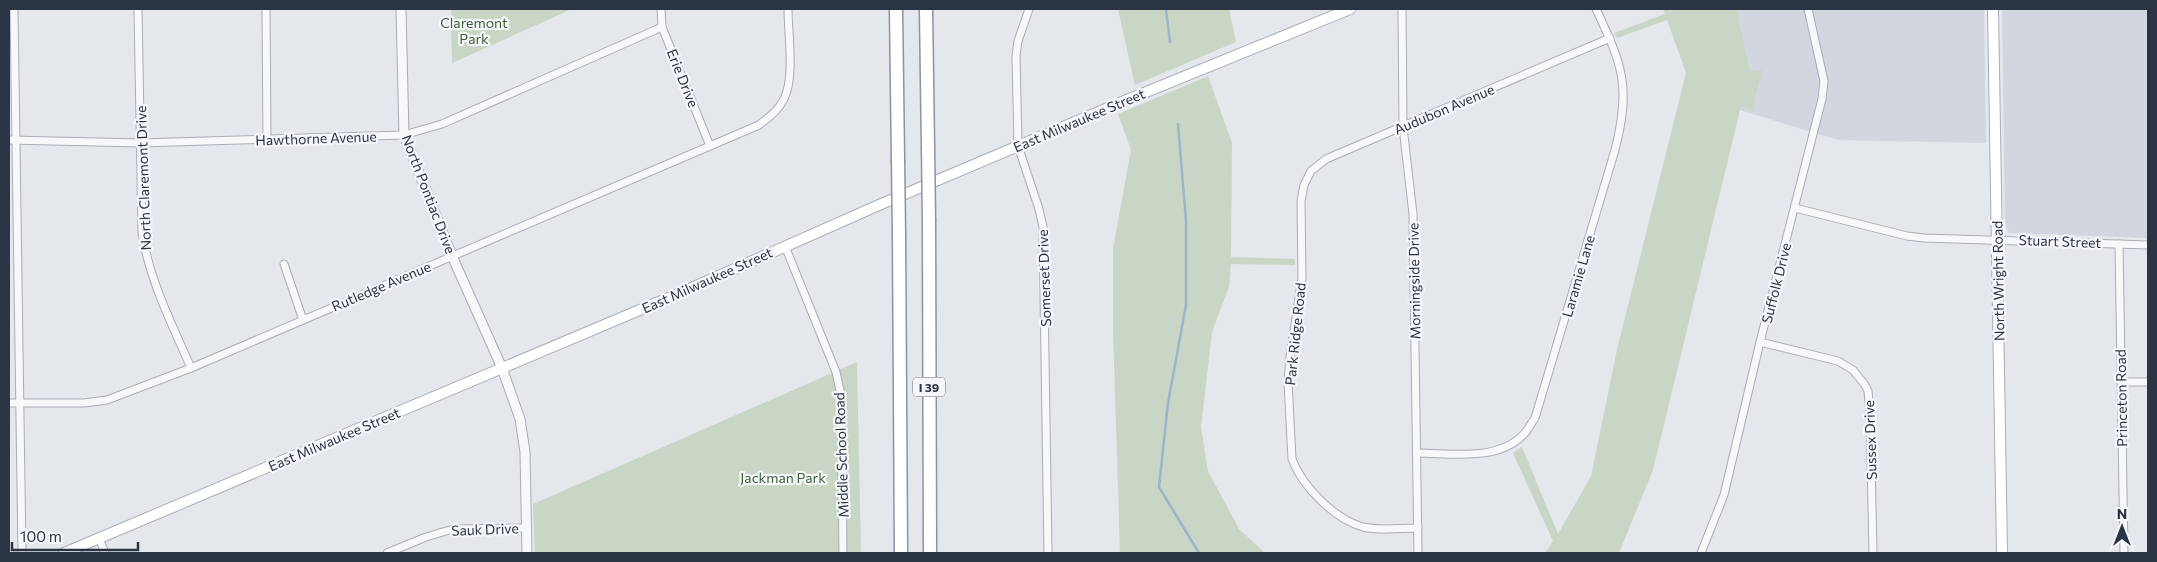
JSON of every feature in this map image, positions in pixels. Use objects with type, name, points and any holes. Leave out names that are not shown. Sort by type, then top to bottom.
[{"type":"highway","name":"I 39","points":[[896,9],[901,553]]},
{"type":"highway","name":"I 39","points":[[926,9],[930,553]]},
{"type":"main road","name":"East Milwaukee Street","points":[[64,553],[502,368],[1018,146],[1350,9]]},
{"type":"main road","name":"North Wright Road","points":[[1993,9],[2002,553]]},
{"type":"street","points":[[14,9],[12,140],[21,403],[22,553]]},
{"type":"street","name":"North Claremont Drive","points":[[138,9],[142,232],[146,256],[191,368]]},
{"type":"street","points":[[266,9],[267,140]]},
{"type":"street","name":"North Pontiac Drive","points":[[401,9],[404,135],[452,256],[502,368],[520,419],[524,439],[527,553]]},
{"type":"street","name":"Erie Drive","points":[[661,9],[662,27],[710,146]]},
{"type":"street","name":"Rutledge Avenue","points":[[9,403],[84,403],[107,400],[191,368],[759,125],[773,114],[786,92],[789,64],[788,9]]},
{"type":"street","name":"Somerset Drive","points":[[1029,9],[1018,41],[1016,56],[1018,146],[1043,227],[1048,553]]},
{"type":"street","name":"Morningside Drive","points":[[1402,9],[1403,126],[1413,214],[1418,553]]},
{"type":"street","name":"Laramie Lane","points":[[1417,453],[1482,453],[1498,450],[1511,444],[1524,434],[1535,418],[1621,126],[1624,106],[1623,79],[1610,38],[1596,9]]},
{"type":"street","name":"Suffolk Drive","points":[[1701,553],[1724,495],[1760,342],[1817,122],[1824,88],[1808,9]]},
{"type":"street","name":"Hawthorne Avenue","points":[[12,140],[140,143],[404,135],[442,124],[662,27]]},
{"type":"street","name":"Audubon Avenue","points":[[1301,201],[1307,178],[1320,162],[1610,38]]},
{"type":"street","name":"Park Ridge Road","points":[[1301,201],[1302,278],[1288,382],[1290,448],[1294,464],[1302,480],[1315,495],[1344,518],[1370,528],[1418,528]]},
{"type":"street","name":"Stuart Street","points":[[1795,208],[1907,236],[1924,238],[2148,244]]},
{"type":"street","name":"Princeton Road","points":[[2119,244],[2124,553]]},
{"type":"street","name":"Middle School Road","points":[[785,246],[834,366],[842,395],[843,553]]},
{"type":"street","points":[[284,264],[303,320]]},
{"type":"street","name":"Sussex Drive","points":[[1760,342],[1838,362],[1853,370],[1865,384],[1868,391],[1870,414],[1873,553]]},
{"type":"street","points":[[2121,382],[2148,382]]},
{"type":"street","name":"Sauk Drive","points":[[387,553],[426,537],[453,529],[527,528]]},
{"type":"street","points":[[99,538],[105,553]]},
{"type":"shaded area","points":[[1736,9],[1984,9],[1986,143],[1838,140],[1740,110]]},
{"type":"shaded area","points":[[2002,9],[2148,9],[2148,238],[2009,233],[2005,219]]},
{"type":"green space","name":"Claremont Park","points":[[451,9],[572,9],[452,63]]},
{"type":"green space","points":[[1118,9],[1229,9],[1236,42],[1135,85]]},
{"type":"green space","points":[[1663,9],[1736,9],[1750,71],[1762,70],[1752,109],[1741,106],[1653,470],[1619,553],[1545,553],[1553,541],[1513,453],[1522,447],[1558,534],[1591,476],[1617,350],[1686,73],[1667,20],[1617,38],[1614,33],[1665,14]]},
{"type":"green space","points":[[1208,76],[1232,143],[1231,257],[1295,259],[1295,265],[1231,264],[1229,287],[1212,332],[1201,427],[1208,471],[1239,529],[1265,553],[1120,553],[1113,330],[1113,249],[1131,150],[1118,114]]},
{"type":"green space","name":"Jackman Park","points":[[857,362],[861,553],[535,553],[533,504]]},
{"type":"waterway","points":[[1166,9],[1170,42]]},
{"type":"waterway","points":[[1178,124],[1186,221],[1186,305],[1168,403],[1159,487],[1199,553]]}]
